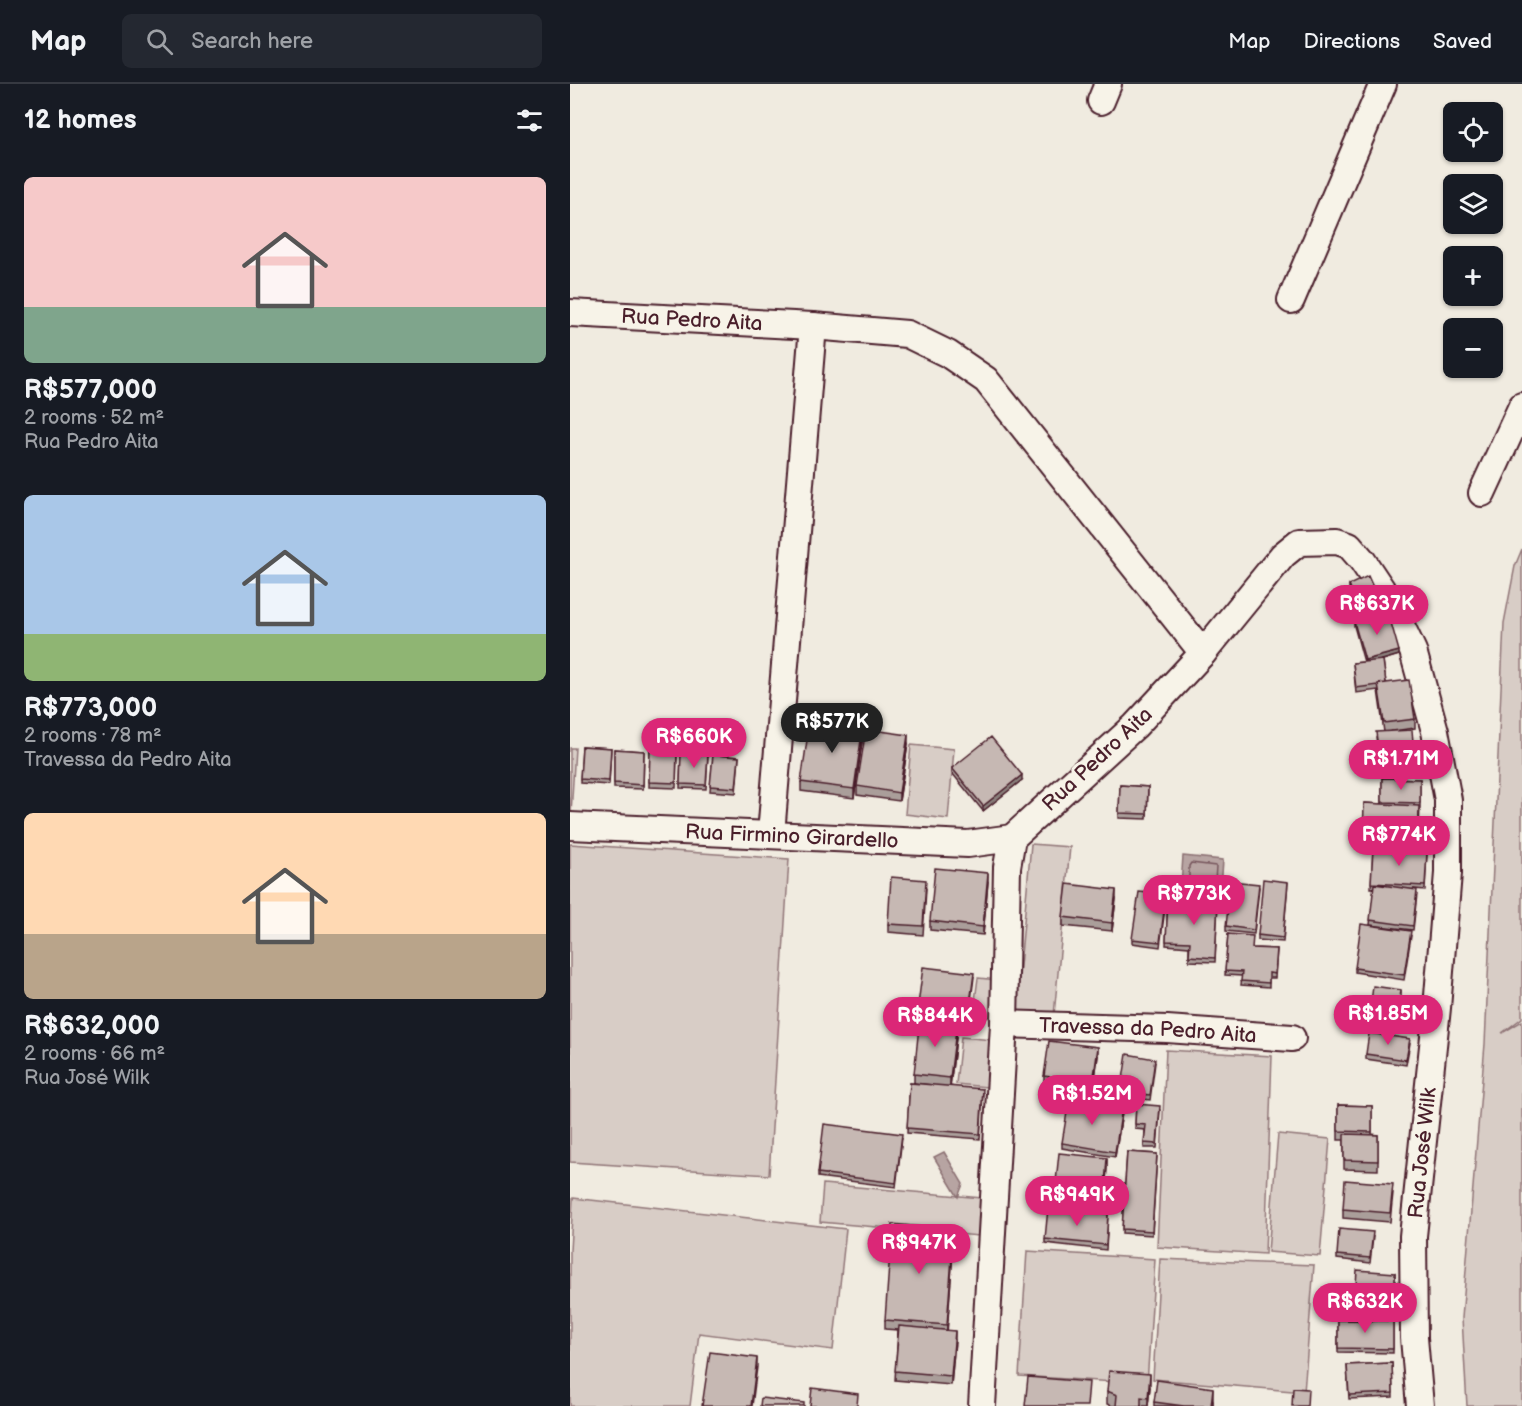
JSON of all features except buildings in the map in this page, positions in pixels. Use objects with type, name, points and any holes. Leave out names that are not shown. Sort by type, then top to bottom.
[{"type":"street","points":[[1291,300],[1383,84]]},
{"type":"street","name":"Rua Pedro Aita","points":[[570,313],[813,326],[907,334],[948,354],[986,380],[1203,653],[1135,726],[1012,838]]},
{"type":"street","points":[[771,834],[813,326]]},
{"type":"street","points":[[1482,493],[1522,406]]},
{"type":"street","name":"Rua José Wilk","points":[[1203,653],[1283,555],[1299,542],[1315,541],[1337,541],[1349,545],[1390,602],[1413,651],[1435,730],[1448,800],[1448,873],[1442,952],[1413,1236],[1414,1338],[1419,1406]]},
{"type":"street","name":"Rua Firmino Girardello","points":[[570,826],[968,844],[1012,838]]},
{"type":"street","points":[[982,1406],[1004,1024],[1007,867],[1012,838]]},
{"type":"street","name":"Travessa da Pedro Aita","points":[[1004,1024],[1167,1029],[1292,1038]]},
{"type":"shaded area","points":[[1522,549],[1522,1018],[1502,1033],[1522,1021],[1522,1406],[1467,1406],[1462,1318],[1485,1044],[1504,623],[1515,566]]},
{"type":"shaded area","points":[[911,745],[954,749],[948,819],[905,814]]},
{"type":"shaded area","points":[[570,748],[575,748],[571,814],[570,814]]},
{"type":"shaded area","points":[[570,844],[789,859],[769,1175],[570,1162]]},
{"type":"shaded area","points":[[1031,844],[1070,847],[1054,1015],[1016,1011]]},
{"type":"shaded area","points":[[978,978],[998,980],[993,1018],[973,1016]]},
{"type":"shaded area","points":[[961,1037],[992,1040],[987,1087],[956,1084]]},
{"type":"shaded area","points":[[1166,1050],[1272,1056],[1265,1254],[1157,1247]]},
{"type":"shaded area","points":[[1278,1134],[1330,1139],[1320,1256],[1268,1252]]},
{"type":"shaded area","points":[[823,1184],[982,1198],[979,1236],[820,1222]]},
{"type":"shaded area","points":[[573,1198],[846,1229],[833,1350],[699,1333],[690,1406],[570,1406],[570,1251]]},
{"type":"shaded area","points":[[1027,1251],[1155,1259],[1147,1384],[1019,1376]]},
{"type":"shaded area","points":[[1160,1259],[1314,1265],[1304,1392],[1153,1379]]},
{"type":"water","points":[[1183,856],[1223,860],[1221,889],[1181,886]]},
{"type":"water","points":[[944,1152],[963,1184],[958,1197],[934,1157]]}]
